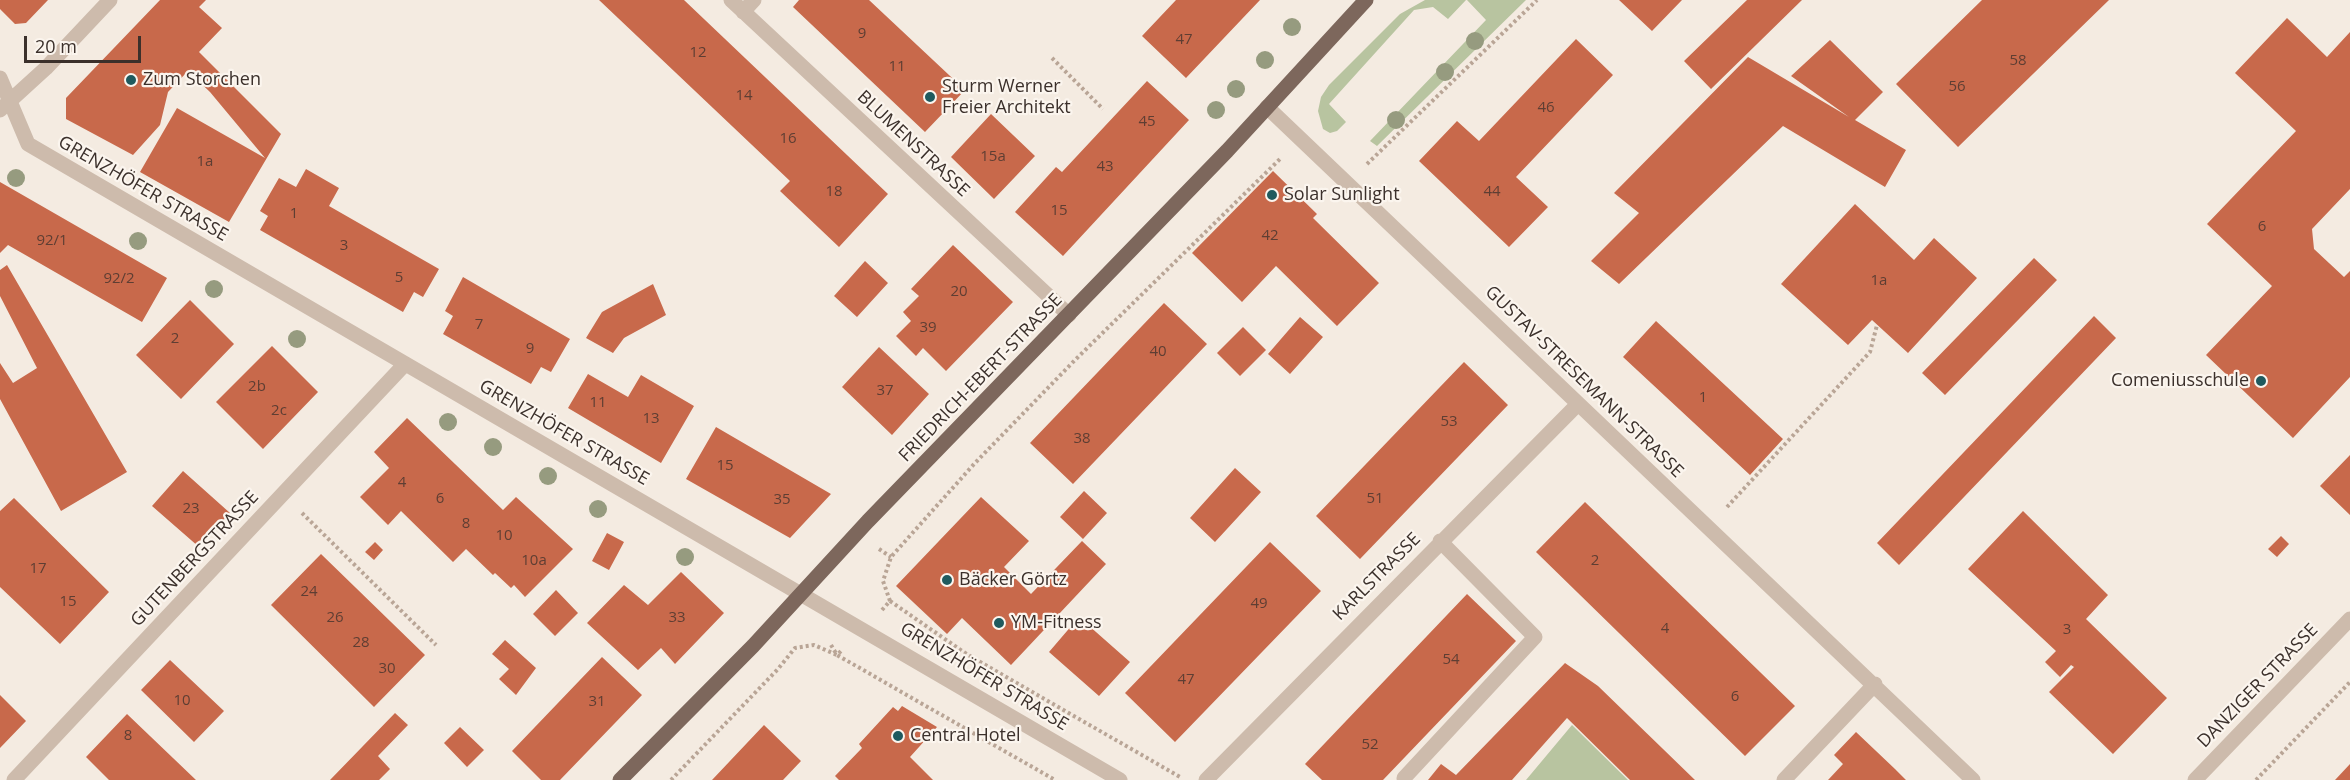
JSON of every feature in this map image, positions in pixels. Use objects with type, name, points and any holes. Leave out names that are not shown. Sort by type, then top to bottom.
[{"type":"main road","name":"FRIEDRICH-EBERT-STRASSE","points":[[620,780],[753,646],[801,592],[1069,315],[1366,0]]},
{"type":"street","points":[[5,105],[46,68],[110,0]]},
{"type":"street","name":"BLUMENSTRASSE","points":[[731,0],[1069,315]]},
{"type":"street","points":[[743,12],[754,0]]},
{"type":"street","name":"GRENZHÖFER STRASSE","points":[[0,78],[5,105],[28,144],[801,592],[1120,780]]},
{"type":"street","name":"GUSTAV-STRESEMANN-STRASSE","points":[[1267,107],[1708,528],[1875,684],[1972,780]]},
{"type":"street","name":"GUTENBERGSTRASSE","points":[[14,780],[405,364]]},
{"type":"street","name":"KARLSTRASSE","points":[[1206,780],[1578,404]]},
{"type":"street","points":[[1404,778],[1535,637],[1440,542]]},
{"type":"street","name":"DANZIGER STRASSE","points":[[2195,780],[2350,619]]},
{"type":"street","points":[[1784,780],[1875,684]]},
{"type":"path","points":[[1347,183],[1537,0]]},
{"type":"path","points":[[1052,58],[1103,109]]},
{"type":"path","points":[[1185,780],[968,655],[890,602],[883,581],[891,557],[975,463],[1066,369],[1300,140]]},
{"type":"path","points":[[1708,528],[1870,352],[1877,325]]},
{"type":"path","points":[[283,494],[436,645]]},
{"type":"path","points":[[837,655],[890,602]]},
{"type":"path","points":[[671,780],[778,669],[795,648],[814,645],[837,655],[1055,780]]},
{"type":"path","points":[[2256,780],[2350,682]]},
{"type":"green space","points":[[1425,0],[1466,0],[1448,19],[1433,7],[1414,10],[1329,104],[1346,122],[1337,131],[1330,133],[1323,129],[1318,111],[1321,97],[1329,85],[1400,14]]},
{"type":"green space","points":[[1467,0],[1526,0],[1377,146],[1370,141],[1486,20]]},
{"type":"green space","points":[[1572,725],[1628,780],[1526,780]]},
{"type":"building","points":[[0,0],[48,0],[26,23],[15,24],[0,9]]},
{"type":"building","points":[[160,0],[206,0],[199,7],[222,28],[199,52],[281,134],[229,222],[140,172],[177,108],[265,158],[210,92],[188,71],[168,92],[160,125],[133,155],[66,119],[66,98]]},
{"type":"building","points":[[599,0],[684,0],[888,194],[839,247],[780,191],[790,181]]},
{"type":"building","points":[[799,0],[869,0],[965,90],[925,132],[793,7]]},
{"type":"building","points":[[1176,0],[1260,0],[1186,78],[1142,36]]},
{"type":"building","points":[[1619,0],[1682,0],[1652,31]]},
{"type":"building","points":[[1747,0],[1802,0],[1711,89],[1684,61]]},
{"type":"building","points":[[1982,0],[2109,0],[1958,147],[1896,84]]},
{"type":"building","points":[[2287,18],[2327,57],[2350,32],[2350,189],[2312,229],[2314,249],[2344,277],[2350,271],[2350,377],[2293,438],[2206,355],[2272,286],[2207,224],[2296,131],[2235,73]]},
{"type":"building","points":[[1576,39],[1613,75],[1516,177],[1548,207],[1509,247],[1419,161],[1457,121],[1479,141]]},
{"type":"building","points":[[1830,40],[1883,92],[1855,120],[1906,150],[1885,187],[1783,126],[1619,284],[1591,261],[1639,213],[1614,193],[1748,57],[1849,117],[1791,76]]},
{"type":"building","points":[[1147,81],[1189,120],[1063,256],[1015,212],[1056,167],[1062,172]]},
{"type":"building","points":[[991,114],[1035,156],[994,199],[951,157]]},
{"type":"building","points":[[306,169],[339,188],[329,206],[439,269],[423,297],[414,292],[403,312],[260,230],[268,216],[260,211],[279,178],[296,187]]},
{"type":"building","points":[[1273,171],[1317,214],[1313,218],[1379,283],[1337,326],[1276,266],[1242,302],[1192,253]]},
{"type":"building","points":[[0,182],[167,278],[142,322],[8,245],[0,253]]},
{"type":"building","points":[[1855,204],[1914,260],[1934,238],[1977,278],[1908,353],[1872,320],[1848,345],[1781,284]]},
{"type":"building","points":[[953,245],[1013,302],[946,371],[923,348],[916,356],[896,336],[911,321],[903,312],[919,296],[911,289]]},
{"type":"building","points":[[2034,258],[2057,280],[1945,395],[1922,373]]},
{"type":"building","points":[[865,261],[888,283],[857,317],[834,296]]},
{"type":"building","points":[[7,265],[127,472],[61,511],[0,399],[0,363],[13,383],[37,368],[0,296],[0,270]]},
{"type":"building","points":[[463,277],[570,339],[551,372],[541,367],[531,384],[443,334],[453,316],[445,311]]},
{"type":"building","points":[[653,284],[666,315],[624,338],[613,353],[586,338],[602,312]]},
{"type":"building","points":[[190,300],[234,344],[181,399],[136,355]]},
{"type":"building","points":[[1164,303],[1207,344],[1073,484],[1030,443]]},
{"type":"building","points":[[2094,316],[2116,338],[1899,565],[1877,543]]},
{"type":"building","points":[[1300,317],[1323,337],[1290,374],[1268,354]]},
{"type":"building","points":[[1656,321],[1783,439],[1750,475],[1623,357]]},
{"type":"building","points":[[1243,327],[1266,350],[1240,376],[1217,353]]},
{"type":"building","points":[[272,346],[318,392],[263,449],[216,402]]},
{"type":"building","points":[[879,347],[929,394],[892,435],[842,387]]},
{"type":"building","points":[[1464,362],[1508,405],[1360,559],[1316,516]]},
{"type":"building","points":[[588,374],[628,397],[641,375],[694,406],[661,463],[568,408]]},
{"type":"building","points":[[407,418],[503,510],[516,497],[573,549],[525,597],[514,585],[511,588],[495,573],[493,575],[466,549],[453,562],[401,511],[388,525],[360,497],[389,468],[374,452]]},
{"type":"building","points":[[716,427],[831,494],[790,538],[686,479]]},
{"type":"building","points":[[2350,455],[2350,515],[2320,486]]},
{"type":"building","points":[[1235,468],[1261,492],[1215,542],[1190,518]]},
{"type":"building","points":[[183,471],[230,513],[199,547],[152,506]]},
{"type":"building","points":[[1084,491],[1107,513],[1083,539],[1060,517]]},
{"type":"building","points":[[981,497],[1029,541],[1004,567],[1031,594],[1082,541],[1106,564],[1011,665],[962,618],[947,634],[896,586]]},
{"type":"building","points":[[14,498],[109,592],[60,644],[0,587],[0,511]]},
{"type":"building","points":[[1585,502],[1795,706],[1745,756],[1536,552]]},
{"type":"building","points":[[2023,511],[2108,595],[2086,619],[2167,698],[2113,754],[2049,692],[2074,667],[2071,665],[2060,677],[2045,662],[2056,651],[1968,569]]},
{"type":"building","points":[[607,533],[624,542],[609,570],[592,561]]},
{"type":"building","points":[[2281,536],[2289,544],[2277,557],[2268,549]]},
{"type":"building","points":[[375,542],[383,550],[374,560],[365,552]]},
{"type":"building","points":[[1270,542],[1321,591],[1175,742],[1125,693]]},
{"type":"building","points":[[321,554],[425,655],[374,707],[271,605]]},
{"type":"building","points":[[681,572],[724,613],[675,664],[661,648],[638,670],[587,623],[624,585],[648,605]]},
{"type":"building","points":[[556,590],[578,613],[555,636],[533,614]]},
{"type":"building","points":[[1467,594],[1516,641],[1383,780],[1322,780],[1305,764]]},
{"type":"building","points":[[1079,617],[1130,662],[1099,696],[1049,652]]},
{"type":"building","points":[[505,640],[536,668],[516,695],[499,679],[509,669],[492,654]]},
{"type":"building","points":[[602,657],[642,695],[560,780],[541,780],[512,751]]},
{"type":"building","points":[[170,660],[224,711],[194,742],[141,690]]},
{"type":"building","points":[[1565,663],[1598,686],[1695,780],[1630,780],[1567,718],[1512,780],[1428,780],[1441,764],[1456,775]]},
{"type":"building","points":[[0,695],[26,721],[0,748]]},
{"type":"building","name":"Central Hotel","points":[[902,706],[937,727],[910,757],[933,780],[839,780],[835,776],[862,748],[859,744],[893,707],[898,711]]},
{"type":"building","points":[[395,713],[408,725],[378,756],[390,769],[379,780],[330,780]]},
{"type":"building","points":[[127,714],[196,780],[109,780],[86,757]]},
{"type":"building","points":[[764,725],[801,761],[783,780],[712,780]]},
{"type":"building","points":[[460,727],[484,750],[467,767],[444,743]]},
{"type":"building","points":[[1856,732],[1906,780],[1828,780],[1843,764],[1834,755]]},
{"type":"building","points":[[2350,764],[2350,780],[2335,780]]},
{"type":"place","name":"Zum Storchen","points":[[131,80]]},
{"type":"place","name":"Sturm Werner Freier Architekt","points":[[930,97]]},
{"type":"place","name":"Solar Sunlight","points":[[1272,195]]},
{"type":"place","name":"Comeniusschule","points":[[2261,381]]},
{"type":"place","name":"Bäcker Görtz","points":[[947,580]]},
{"type":"place","name":"YM-Fitness","points":[[999,623]]},
{"type":"place","name":"Central Hotel","points":[[898,736]]}]
